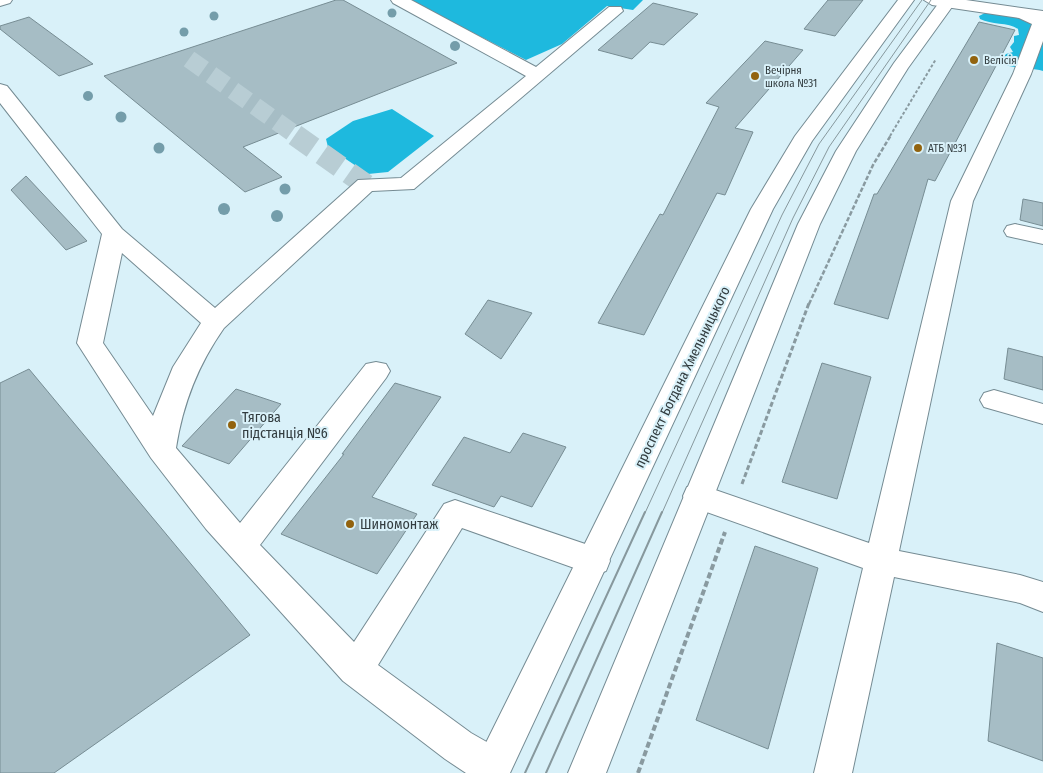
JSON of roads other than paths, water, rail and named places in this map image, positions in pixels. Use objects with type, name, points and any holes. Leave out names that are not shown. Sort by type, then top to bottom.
[{"type":"main road","points":[[0,1],[4,0]]},
{"type":"main road","points":[[398,0],[538,75]]},
{"type":"main road","name":"проспект Богдана Хмельницького","points":[[491,770],[594,561],[762,209],[802,140],[906,0]]},
{"type":"main road","points":[[1014,0],[1043,4]]},
{"type":"main road","points":[[587,773],[808,224],[846,151],[942,1],[1043,16]]},
{"type":"main road","points":[[161,450],[165,418],[179,377],[195,349],[214,322],[366,185],[406,184],[615,11]]},
{"type":"main road","points":[[833,773],[962,201],[1022,74],[1041,23],[1037,18],[1025,14]]},
{"type":"main road","points":[[1022,74],[1043,79]]},
{"type":"main road","points":[[0,90],[114,234],[214,322]]},
{"type":"main road","points":[[1015,231],[1043,237]]},
{"type":"main road","points":[[114,234],[90,343],[161,450],[241,546],[356,669],[491,770]]},
{"type":"main road","points":[[241,546],[376,371]]},
{"type":"main road","points":[[994,400],[1043,414]]},
{"type":"main road","points":[[698,496],[881,561],[1020,589],[1043,597]]},
{"type":"main road","points":[[356,669],[455,513],[594,561]]},
{"type":"tunnel","points":[[189,59],[297,136]]},
{"type":"tunnel","points":[[295,135],[366,185]]},
{"type":"tram line","points":[[645,513],[782,215],[819,144],[922,0]]},
{"type":"tram line","points":[[662,513],[793,218],[829,147],[931,0]]},
{"type":"tram line","points":[[525,773],[645,512]]},
{"type":"tram line","points":[[546,773],[662,512]]},
{"type":"place","name":"Велісія","points":[[974,60]]},
{"type":"place","name":"Вечірня школа №31","points":[[755,76]]},
{"type":"place","name":"АТБ №31","points":[[918,148]]},
{"type":"place","name":"Тягова пiдстанцiя №6","points":[[232,425]]},
{"type":"place","name":"Шиномонтаж","points":[[350,524]]}]
